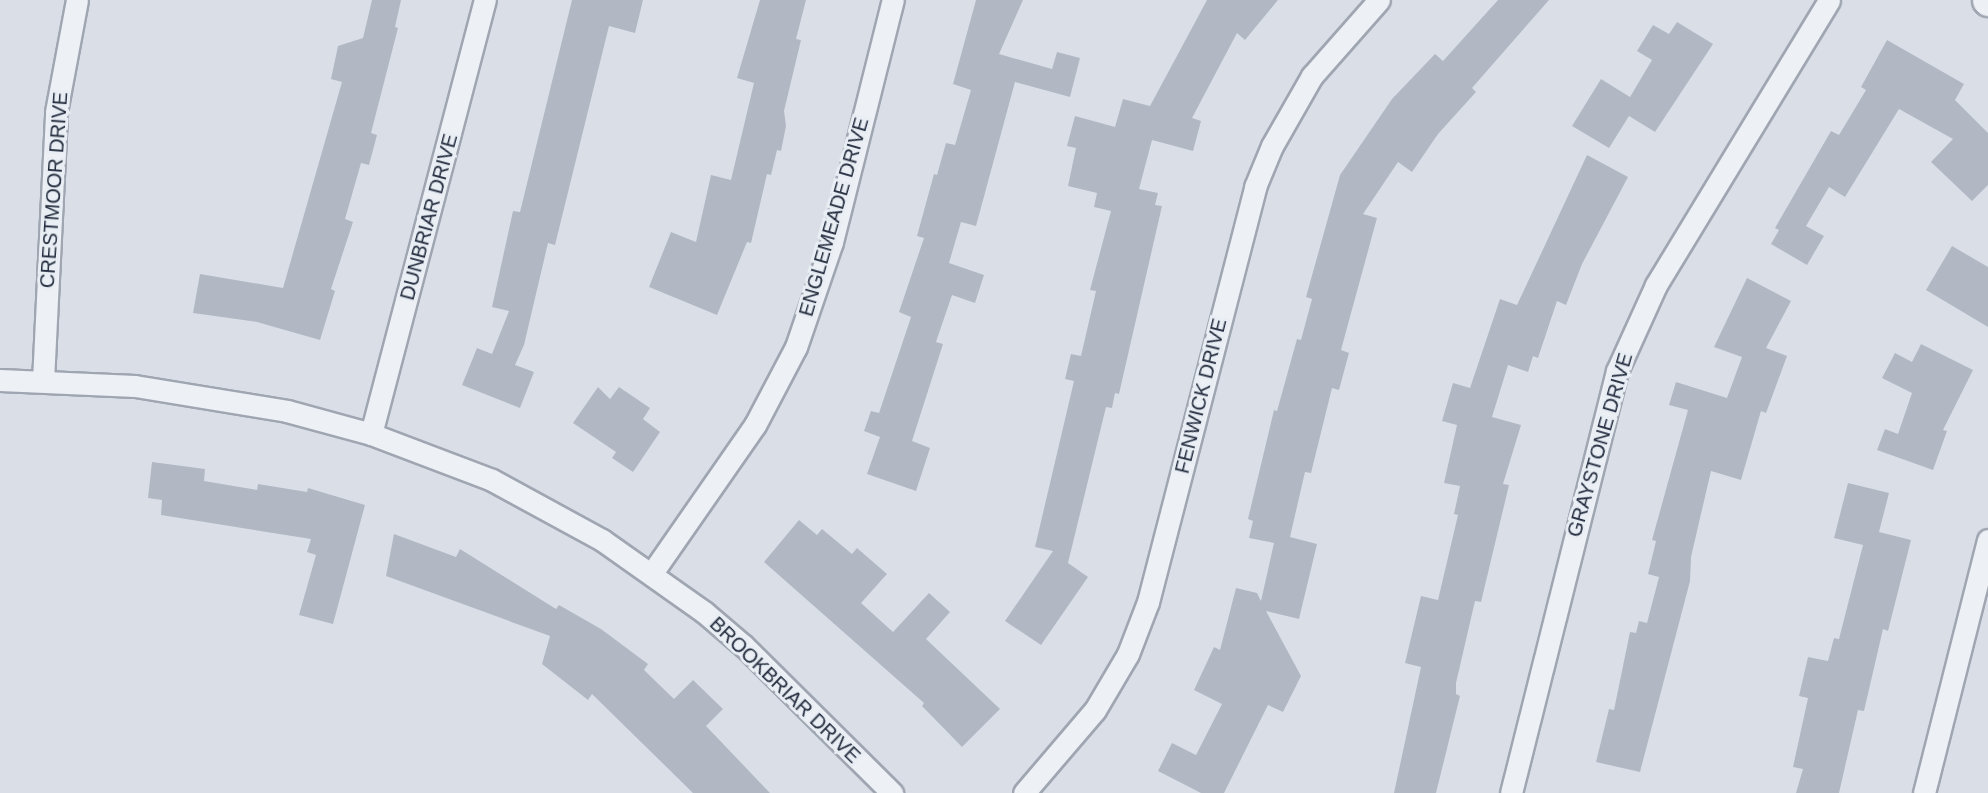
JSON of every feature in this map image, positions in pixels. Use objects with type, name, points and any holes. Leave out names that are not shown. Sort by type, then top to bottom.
[{"type":"street","name":"CRESTMOOR DRIVE","points":[[43,381],[56,112],[77,0]]},
{"type":"street","name":"DUNBRIAR DRIVE","points":[[372,434],[485,0]]},
{"type":"street","name":"ENGLEMEADE DRIVE","points":[[652,573],[755,425],[796,347],[832,242],[893,0]]},
{"type":"street","name":"FENWICK DRIVE","points":[[1024,793],[1095,710],[1128,654],[1149,602],[1255,187],[1272,146],[1312,76],[1378,0]]},
{"type":"street","name":"GRAYSTONE DRIVE","points":[[1511,793],[1621,362],[1667,266],[1828,0]]},
{"type":"street","name":"BROOKBRIAR DRIVE","points":[[0,380],[43,381],[196,394],[287,411],[372,434],[502,485],[567,519],[652,573],[744,646],[892,793]]},
{"type":"street","points":[[1924,793],[1988,540]]},
{"type":"building","points":[[372,0],[401,0],[395,27],[398,28],[371,133],[377,135],[369,165],[361,163],[345,219],[353,222],[331,289],[335,291],[320,340],[257,322],[193,313],[200,274],[283,288],[342,82],[331,79],[338,46],[363,38]]},
{"type":"building","points":[[572,0],[643,0],[635,33],[609,26],[555,245],[548,243],[524,345],[515,365],[534,372],[520,408],[462,385],[477,348],[492,354],[509,311],[492,307],[513,211],[520,212]]},
{"type":"building","points":[[760,0],[806,0],[796,39],[801,40],[784,111],[786,126],[781,151],[777,150],[771,175],[767,174],[751,243],[747,242],[717,315],[649,287],[671,232],[696,242],[711,175],[731,180],[754,83],[737,78]]},
{"type":"building","points":[[976,0],[1023,0],[999,54],[1052,69],[1057,52],[1080,58],[1070,97],[1015,82],[976,226],[961,222],[949,263],[984,275],[975,303],[952,295],[936,342],[943,344],[912,441],[930,448],[916,491],[867,474],[880,437],[864,431],[871,411],[879,413],[911,317],[899,312],[924,238],[917,236],[934,174],[937,175],[946,143],[955,145],[971,90],[953,84]]},
{"type":"building","points":[[1207,0],[1278,0],[1245,40],[1237,33],[1192,118],[1201,121],[1193,151],[1152,140],[1139,189],[1158,193],[1155,205],[1162,206],[1119,394],[1115,393],[1112,408],[1106,407],[1068,563],[1088,577],[1041,645],[1005,621],[1053,551],[1035,547],[1074,381],[1065,379],[1071,354],[1081,356],[1096,291],[1090,290],[1111,211],[1094,207],[1097,193],[1068,186],[1076,148],[1067,146],[1075,116],[1115,127],[1123,99],[1150,106]]},
{"type":"building","points":[[1498,0],[1549,0],[1472,88],[1476,92],[1438,134],[1412,172],[1398,162],[1363,214],[1377,218],[1341,350],[1349,353],[1339,390],[1332,388],[1311,473],[1305,472],[1290,537],[1317,544],[1299,619],[1266,611],[1301,676],[1283,712],[1268,705],[1224,793],[1201,793],[1158,771],[1172,743],[1196,755],[1222,704],[1194,690],[1214,647],[1220,650],[1236,588],[1257,593],[1261,601],[1274,543],[1249,538],[1253,521],[1248,519],[1274,410],[1277,411],[1297,339],[1301,340],[1312,299],[1306,297],[1340,175],[1392,99],[1435,54],[1443,61]]},
{"type":"building","points":[[1677,22],[1713,44],[1655,132],[1629,116],[1609,148],[1572,126],[1601,79],[1630,97],[1652,60],[1637,51],[1653,25],[1669,34]]},
{"type":"building","points":[[1887,40],[1964,84],[1955,100],[1988,133],[1988,185],[1972,201],[1931,162],[1953,139],[1899,109],[1845,197],[1829,187],[1806,226],[1824,236],[1807,265],[1771,244],[1779,230],[1775,228],[1831,131],[1839,135],[1866,90],[1861,87]]},
{"type":"building","points":[[1587,155],[1628,177],[1582,264],[1566,305],[1557,301],[1538,358],[1533,356],[1528,372],[1508,365],[1492,417],[1521,425],[1503,484],[1509,485],[1481,602],[1475,601],[1456,683],[1456,694],[1460,696],[1436,793],[1394,793],[1421,667],[1405,663],[1421,596],[1438,600],[1458,515],[1454,514],[1460,486],[1444,483],[1457,425],[1442,421],[1453,383],[1470,388],[1500,299],[1517,305]]},
{"type":"building","points":[[1952,246],[1988,267],[1988,327],[1926,290]]},
{"type":"building","points":[[1747,278],[1791,301],[1766,348],[1787,356],[1766,413],[1761,411],[1741,480],[1711,471],[1691,557],[1690,581],[1640,772],[1596,762],[1609,709],[1614,710],[1630,632],[1636,633],[1639,621],[1647,623],[1659,577],[1648,574],[1656,541],[1652,540],[1688,410],[1669,405],[1676,382],[1727,398],[1742,357],[1714,347]]},
{"type":"building","points":[[1921,344],[1973,370],[1943,430],[1947,431],[1933,470],[1877,450],[1885,429],[1898,434],[1912,393],[1882,378],[1895,353],[1912,362]]},
{"type":"building","points":[[598,387],[610,399],[619,387],[650,408],[643,419],[660,432],[633,472],[612,458],[616,452],[573,423]]},
{"type":"building","points":[[152,462],[205,469],[204,481],[257,490],[258,484],[307,492],[308,488],[365,505],[333,624],[299,615],[316,555],[307,552],[311,539],[161,515],[162,500],[148,498]]},
{"type":"building","points":[[1848,483],[1889,493],[1879,532],[1911,540],[1888,631],[1883,629],[1864,711],[1858,710],[1839,793],[1796,793],[1803,769],[1793,767],[1808,698],[1799,696],[1808,657],[1828,661],[1834,638],[1839,639],[1863,545],[1834,538]]},
{"type":"building","points":[[799,520],[817,535],[822,529],[852,554],[857,548],[887,574],[861,603],[893,632],[929,593],[950,612],[926,639],[1000,709],[962,747],[922,706],[924,703],[764,562]]},
{"type":"building","points":[[394,534],[456,557],[460,549],[556,609],[559,605],[601,629],[648,664],[644,670],[674,699],[693,680],[723,709],[706,726],[770,793],[693,793],[592,694],[588,700],[542,664],[550,636],[386,576]]}]
